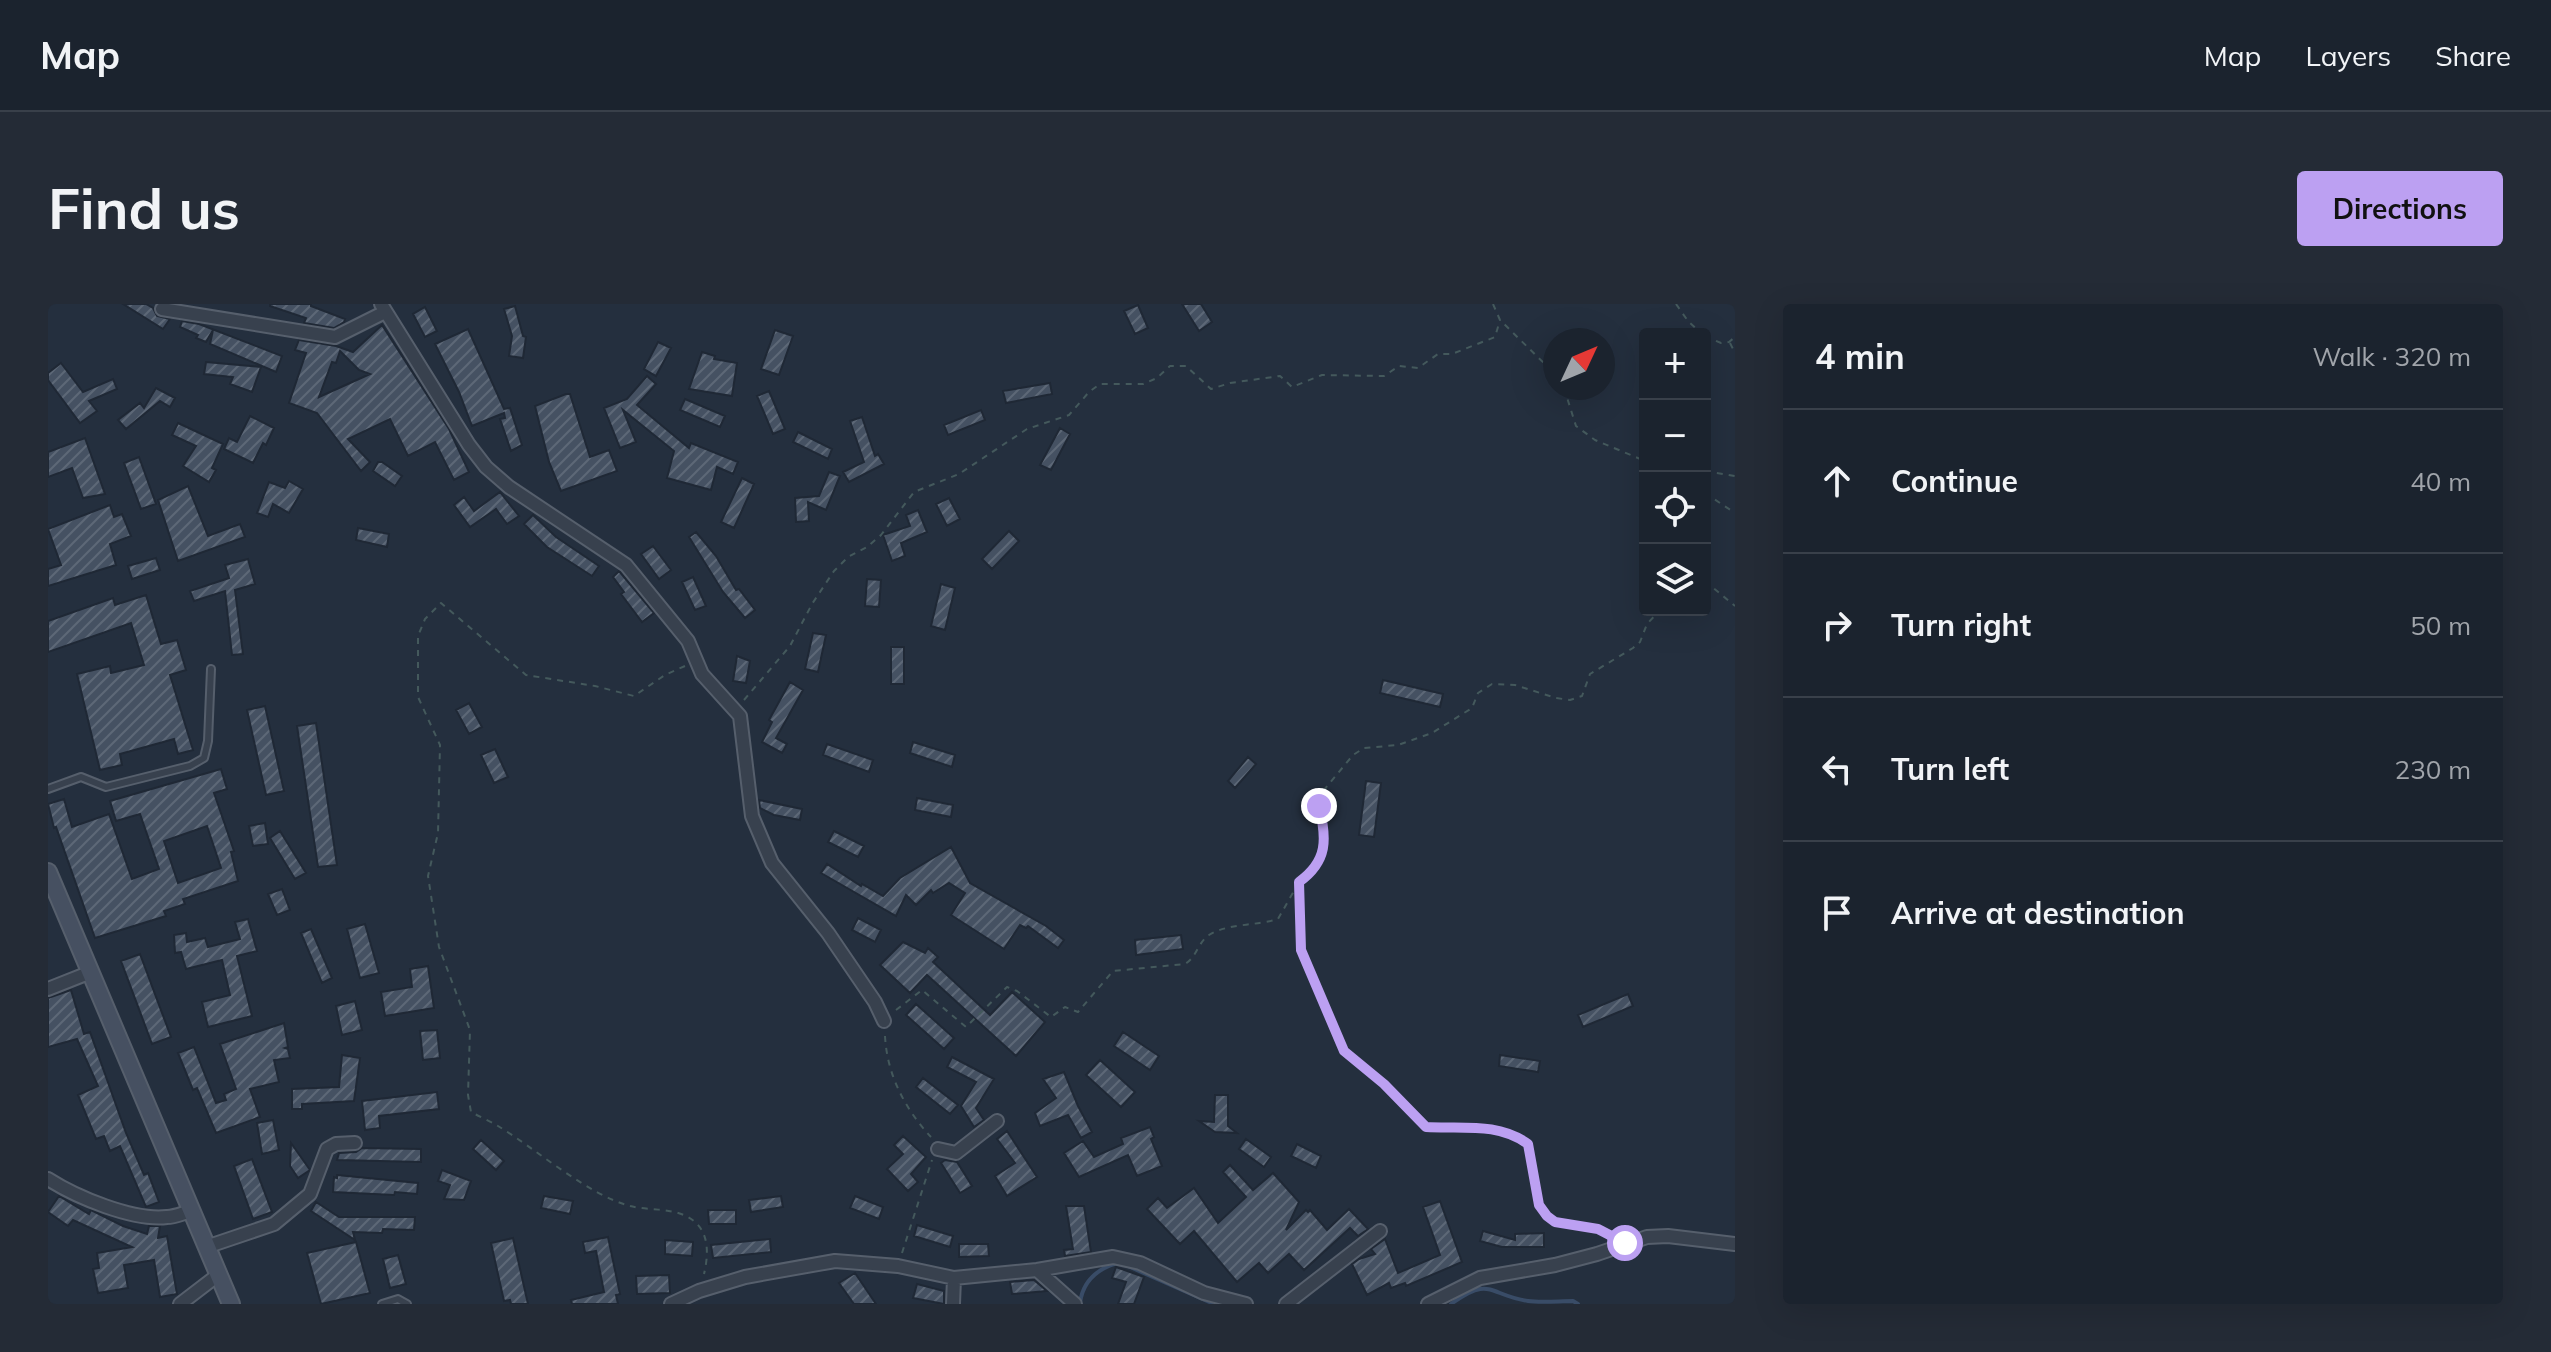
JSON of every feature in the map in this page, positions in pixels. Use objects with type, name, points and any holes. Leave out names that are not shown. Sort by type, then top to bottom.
[{"type":"main road","points":[[48,872],[231,1304]]},
{"type":"street","points":[[162,309],[335,337],[383,308],[486,467],[556,520],[626,565],[674,623],[702,674],[740,716],[747,792],[765,850],[786,884],[828,933],[875,1002],[884,1021]]},
{"type":"street","points":[[48,989],[91,972]]},
{"type":"street","points":[[938,1149],[956,1153],[997,1121]]},
{"type":"street","points":[[206,1247],[274,1224],[310,1194],[327,1149],[336,1144],[355,1143]]},
{"type":"street","points":[[48,1179],[101,1204],[135,1215],[166,1218],[191,1211]]},
{"type":"street","points":[[1286,1304],[1380,1231]]},
{"type":"street","points":[[1428,1304],[1480,1278],[1555,1265],[1647,1237],[1668,1236],[1735,1244]]},
{"type":"street","points":[[671,1304],[699,1291],[745,1277],[835,1261],[898,1266],[954,1278],[1037,1270],[1113,1257],[1140,1263],[1204,1293],[1246,1304]]},
{"type":"street","points":[[1037,1270],[1075,1304]]},
{"type":"street","points":[[180,1304],[218,1275]]},
{"type":"street","points":[[953,1304],[954,1278]]},
{"type":"lane","points":[[48,789],[81,777],[106,787],[190,766],[204,758],[208,741],[211,669]]},
{"type":"lane","points":[[382,1304],[398,1299],[407,1304]]},
{"type":"path","points":[[1493,304],[1500,320],[1543,362]]},
{"type":"path","points":[[1676,304],[1696,328]]},
{"type":"path","points":[[740,716],[743,701],[790,646],[834,571],[848,557],[881,535],[914,492],[968,469],[1027,429],[1069,415],[1100,384],[1143,384],[1157,378],[1170,366],[1186,366],[1211,389],[1280,376],[1292,387],[1322,375],[1384,376],[1399,366],[1418,368],[1438,354],[1452,354],[1489,341],[1495,337],[1500,320]]},
{"type":"path","points":[[1711,338],[1721,343],[1735,337]]},
{"type":"path","points":[[1729,342],[1735,353]]},
{"type":"path","points":[[1568,400],[1576,426],[1595,440],[1639,458]]},
{"type":"path","points":[[1711,472],[1735,476]]},
{"type":"path","points":[[1711,497],[1735,513]]},
{"type":"path","points":[[1711,586],[1735,606]]},
{"type":"path","points":[[697,660],[674,670],[634,696],[526,675],[441,603],[425,619],[418,636],[416,658],[418,697],[440,745],[438,833],[428,876],[431,904],[439,947],[470,1030],[468,1095],[471,1112],[609,1196],[628,1205],[687,1217],[696,1222],[702,1230],[707,1251],[699,1291]]},
{"type":"path","points":[[898,1266],[938,1149],[911,1115],[895,1083],[884,1021],[922,990],[966,1027],[1007,987],[1051,1017],[1065,1007],[1078,1012],[1113,971],[1185,964],[1193,959],[1209,935],[1278,919],[1299,882],[1314,871],[1325,839],[1319,806],[1324,790],[1353,755],[1364,748],[1398,745],[1432,733],[1472,708],[1478,693],[1492,684],[1515,685],[1570,700],[1582,696],[1590,674],[1640,642],[1647,624],[1654,616]]},
{"type":"path","points":[[1299,882],[1301,950],[1344,1051],[1384,1084],[1426,1127],[1478,1128],[1514,1134],[1528,1144],[1539,1205],[1547,1216],[1555,1222],[1598,1229],[1625,1243]]},
{"type":"building","points":[[123,304],[146,304],[153,308],[157,316],[170,319],[163,329]]},
{"type":"building","points":[[270,304],[311,304],[345,319],[334,328],[304,323],[306,318]]},
{"type":"building","points":[[1182,304],[1201,304],[1212,322],[1199,331]]},
{"type":"building","points":[[1138,305],[1148,328],[1135,334],[1124,311]]},
{"type":"building","points":[[515,306],[523,336],[526,337],[523,358],[509,356],[512,336],[504,309]]},
{"type":"building","points":[[425,307],[437,331],[425,337],[413,314]]},
{"type":"building","points":[[182,321],[199,324],[282,356],[276,372],[210,344],[213,330],[206,342],[196,338],[198,335],[180,327]]},
{"type":"building","points":[[382,325],[449,429],[469,472],[454,480],[435,442],[408,456],[390,419],[348,439],[370,462],[361,471],[317,413],[289,403],[306,353],[295,350],[299,340],[353,352]],"holes":[[[340,351],[359,370],[370,374],[319,397],[332,362],[336,363]]]},
{"type":"building","points":[[468,329],[504,409],[510,408],[522,445],[511,451],[500,419],[505,418],[504,413],[472,426],[435,344]]},
{"type":"building","points":[[775,330],[793,336],[779,375],[761,369]]},
{"type":"building","points":[[658,342],[671,348],[656,376],[644,369]]},
{"type":"building","points":[[702,352],[715,356],[714,359],[737,363],[732,396],[689,389]]},
{"type":"building","points":[[206,362],[261,367],[252,392],[230,384],[233,377],[204,374]]},
{"type":"building","points":[[61,363],[83,392],[113,379],[117,389],[89,401],[97,411],[80,423],[48,380],[48,373]]},
{"type":"building","points":[[647,376],[656,384],[637,405],[689,448],[691,443],[738,462],[733,474],[717,467],[711,490],[667,478],[674,451],[623,410],[636,442],[620,448],[604,408],[627,399]]},
{"type":"building","points":[[1050,383],[1052,394],[1006,403],[1003,391]]},
{"type":"building","points":[[156,388],[175,398],[170,407],[160,401],[126,429],[118,420],[140,403],[144,408]]},
{"type":"building","points":[[769,391],[785,429],[773,434],[757,396]]},
{"type":"building","points":[[570,394],[590,457],[609,450],[617,471],[561,491],[549,462],[535,406]]},
{"type":"building","points":[[685,399],[725,416],[720,427],[680,410]]},
{"type":"building","points":[[981,410],[985,420],[948,435],[944,425]]},
{"type":"building","points":[[250,416],[274,428],[253,463],[224,449],[229,438],[237,442]]},
{"type":"building","points":[[862,417],[875,456],[878,454],[884,464],[849,482],[843,472],[864,462],[850,421]]},
{"type":"building","points":[[178,423],[223,444],[212,468],[216,470],[209,482],[183,466],[196,446],[172,435]]},
{"type":"building","points":[[1060,428],[1070,434],[1051,470],[1040,465]]},
{"type":"building","points":[[798,432],[832,449],[828,459],[793,442]]},
{"type":"building","points":[[85,438],[105,494],[83,498],[72,468],[48,477],[48,452]]},
{"type":"building","points":[[139,457],[156,504],[141,509],[124,463]]},
{"type":"building","points":[[378,462],[402,476],[395,486],[373,471]]},
{"type":"building","points":[[829,472],[840,476],[826,510],[808,502],[809,521],[796,522],[795,498],[819,496]]},
{"type":"building","points":[[742,478],[754,484],[734,528],[721,522]]},
{"type":"building","points":[[289,481],[303,489],[289,513],[273,504],[268,517],[257,513],[269,482],[285,488]]},
{"type":"building","points":[[188,486],[208,536],[240,524],[245,537],[178,561],[158,500]]},
{"type":"building","points":[[500,492],[519,516],[507,524],[496,509],[470,527],[454,505],[464,497],[474,511]]},
{"type":"building","points":[[949,498],[960,519],[947,526],[936,504]]},
{"type":"building","points":[[110,505],[114,517],[122,514],[131,536],[110,544],[116,565],[48,586],[48,569],[61,565],[48,529]]},
{"type":"building","points":[[918,510],[927,532],[901,543],[905,556],[892,561],[883,535],[910,526],[906,515]]},
{"type":"building","points":[[533,515],[556,537],[599,566],[592,576],[547,547],[524,524]]},
{"type":"building","points":[[358,528],[389,534],[387,547],[356,540]]},
{"type":"building","points":[[1009,531],[1019,541],[992,569],[982,559]]},
{"type":"building","points":[[696,532],[716,556],[736,590],[739,589],[755,610],[745,618],[723,592],[689,537]]},
{"type":"building","points":[[653,546],[671,570],[659,579],[641,554]]},
{"type":"building","points":[[156,558],[160,570],[132,579],[128,566]]},
{"type":"building","points":[[248,559],[255,584],[235,590],[243,654],[232,655],[225,591],[194,601],[190,591],[229,578],[225,565]]},
{"type":"building","points":[[619,571],[654,613],[642,622],[621,594],[624,592],[613,577]]},
{"type":"building","points":[[693,577],[706,606],[695,610],[682,582]]},
{"type":"building","points":[[867,579],[881,580],[879,607],[865,606]]},
{"type":"building","points":[[941,584],[955,588],[945,630],[931,626]]},
{"type":"building","points":[[146,595],[161,644],[177,640],[186,670],[170,675],[193,750],[178,754],[174,739],[120,754],[122,765],[100,770],[77,674],[110,666],[111,673],[144,665],[131,623],[48,652],[48,621],[113,598],[115,605]]},
{"type":"building","points":[[813,633],[826,635],[818,672],[805,669]]},
{"type":"building","points":[[891,647],[904,647],[904,684],[891,684]]},
{"type":"building","points":[[737,656],[750,661],[746,683],[733,681]]},
{"type":"building","points":[[1383,680],[1443,694],[1440,707],[1380,693]]},
{"type":"building","points":[[790,682],[803,690],[776,738],[787,744],[782,753],[762,742],[772,722],[769,720]]},
{"type":"building","points":[[469,703],[482,727],[469,734],[456,710]]},
{"type":"building","points":[[265,706],[284,791],[266,795],[247,710]]},
{"type":"building","points":[[316,723],[337,865],[318,867],[297,726]]},
{"type":"building","points":[[913,742],[955,755],[952,767],[910,753]]},
{"type":"building","points":[[827,744],[873,760],[869,772],[823,755]]},
{"type":"building","points":[[495,749],[508,777],[494,783],[481,755]]},
{"type":"building","points":[[1248,757],[1256,764],[1235,788],[1228,781]]},
{"type":"building","points":[[221,769],[227,789],[214,793],[234,851],[231,852],[238,881],[183,899],[185,904],[164,911],[166,916],[95,938],[48,804],[64,799],[72,827],[109,814],[132,879],[159,869],[140,814],[116,821],[110,801]],"holes":[[[207,826],[221,868],[178,883],[164,841]]]},
{"type":"building","points":[[1366,781],[1381,783],[1374,837],[1359,835]]},
{"type":"building","points":[[917,798],[953,805],[951,817],[915,810]]},
{"type":"building","points":[[759,800],[802,809],[800,820],[774,815],[760,808]]},
{"type":"building","points":[[265,823],[268,844],[253,846],[249,826]]},
{"type":"building","points":[[280,831],[306,873],[295,879],[270,838]]},
{"type":"building","points":[[834,831],[864,846],[858,857],[828,842]]},
{"type":"building","points":[[951,847],[970,883],[1046,926],[1064,940],[1058,948],[1028,926],[1020,925],[1004,949],[951,915],[965,893],[949,883],[933,893],[931,890],[916,905],[906,895],[896,916],[821,873],[827,864],[883,896],[900,878]]},
{"type":"building","points":[[282,889],[290,910],[277,915],[268,894]]},
{"type":"building","points":[[858,918],[881,930],[875,942],[852,930]]},
{"type":"building","points":[[248,919],[257,951],[237,956],[252,1016],[208,1027],[202,1002],[230,995],[222,960],[186,969],[181,952],[175,953],[174,935],[186,933],[187,942],[205,938],[208,947],[240,939],[235,922]]},
{"type":"building","points":[[365,924],[379,973],[360,978],[347,929]]},
{"type":"building","points":[[311,929],[332,978],[322,983],[301,933]]},
{"type":"building","points":[[1181,935],[1183,949],[1136,955],[1135,940]]},
{"type":"building","points":[[903,942],[925,953],[928,948],[938,957],[933,962],[990,1015],[1012,992],[1045,1022],[1016,1056],[927,975],[910,993],[880,965]]},
{"type":"building","points":[[140,954],[171,1037],[152,1044],[121,961]]},
{"type":"building","points":[[428,966],[434,1008],[385,1016],[381,992],[412,987],[410,969]]},
{"type":"building","points":[[71,990],[84,1034],[90,1032],[126,1133],[144,1175],[148,1173],[159,1202],[146,1207],[120,1146],[110,1151],[104,1136],[96,1139],[78,1095],[98,1086],[77,1039],[48,1047],[48,998]]},
{"type":"building","points":[[1628,994],[1633,1006],[1583,1027],[1578,1015]]},
{"type":"building","points":[[355,1001],[362,1030],[342,1035],[336,1006]]},
{"type":"building","points":[[916,1004],[954,1038],[944,1049],[906,1015]]},
{"type":"building","points":[[284,1023],[288,1047],[285,1048],[290,1058],[274,1060],[279,1082],[250,1089],[260,1117],[216,1133],[178,1053],[194,1047],[216,1103],[226,1100],[224,1094],[236,1089],[220,1044]]},
{"type":"building","points":[[437,1030],[440,1058],[423,1060],[420,1031]]},
{"type":"building","points":[[1123,1032],[1159,1056],[1150,1070],[1114,1046]]},
{"type":"building","points":[[342,1055],[360,1058],[354,1101],[302,1104],[302,1109],[292,1109],[292,1089],[339,1087]]},
{"type":"building","points":[[1500,1055],[1540,1061],[1538,1072],[1499,1066]]},
{"type":"building","points":[[952,1057],[994,1079],[976,1108],[984,1120],[974,1127],[961,1106],[976,1082],[947,1067]]},
{"type":"building","points":[[1100,1060],[1135,1092],[1121,1107],[1086,1075]]},
{"type":"building","points":[[1064,1072],[1092,1132],[1081,1138],[1068,1115],[1040,1126],[1035,1113],[1056,1098],[1043,1079]]},
{"type":"building","points":[[923,1078],[958,1105],[950,1114],[916,1087]]},
{"type":"building","points":[[437,1092],[439,1109],[379,1116],[380,1128],[365,1130],[362,1101]]},
{"type":"building","points":[[1215,1095],[1228,1095],[1228,1126],[1237,1133],[1215,1132],[1199,1121],[1214,1122]]},
{"type":"building","points":[[273,1120],[279,1150],[262,1154],[257,1123]]},
{"type":"building","points":[[1150,1127],[1154,1137],[1151,1139],[1162,1166],[1137,1176],[1128,1155],[1079,1177],[1064,1153],[1083,1141],[1094,1157],[1123,1144],[1121,1138]]},
{"type":"building","points":[[1007,1131],[1037,1177],[1007,1196],[995,1176],[1015,1163],[997,1139]]},
{"type":"building","points":[[903,1136],[926,1157],[911,1174],[918,1182],[908,1191],[887,1169],[903,1154],[894,1145]]},
{"type":"building","points":[[1246,1139],[1271,1157],[1264,1167],[1239,1149]]},
{"type":"building","points":[[481,1140],[504,1161],[496,1170],[473,1149]]},
{"type":"building","points":[[291,1143],[310,1170],[298,1178],[290,1166]]},
{"type":"building","points":[[1297,1144],[1321,1156],[1316,1168],[1291,1156]]},
{"type":"building","points":[[362,1148],[421,1149],[421,1162],[337,1160],[339,1153],[356,1152]]},
{"type":"building","points":[[252,1159],[272,1212],[253,1219],[234,1166]]},
{"type":"building","points":[[945,1160],[957,1162],[972,1186],[960,1193],[941,1163]]},
{"type":"building","points":[[1230,1165],[1253,1190],[1273,1173],[1299,1202],[1286,1230],[1306,1210],[1310,1210],[1327,1230],[1349,1209],[1368,1229],[1358,1236],[1350,1228],[1304,1270],[1289,1254],[1268,1273],[1259,1263],[1237,1282],[1194,1231],[1180,1244],[1147,1209],[1158,1198],[1167,1208],[1194,1188],[1218,1223],[1246,1197],[1223,1172]]},
{"type":"building","points":[[442,1170],[471,1181],[464,1200],[444,1199],[450,1185],[438,1181]]},
{"type":"building","points":[[337,1175],[418,1183],[417,1194],[333,1192],[334,1177],[337,1178]]},
{"type":"building","points":[[59,1196],[89,1214],[91,1210],[147,1234],[149,1226],[160,1226],[158,1238],[167,1236],[177,1294],[160,1297],[154,1260],[124,1265],[128,1288],[98,1293],[93,1269],[99,1268],[97,1253],[132,1247],[73,1220],[68,1226],[48,1212]]},
{"type":"building","points":[[544,1196],[573,1201],[570,1214],[541,1208]]},
{"type":"building","points":[[781,1196],[783,1207],[751,1212],[749,1200]]},
{"type":"building","points":[[855,1196],[883,1207],[879,1219],[850,1208]]},
{"type":"building","points":[[1440,1201],[1462,1262],[1406,1286],[1405,1283],[1391,1288],[1389,1283],[1367,1295],[1352,1264],[1375,1254],[1371,1249],[1385,1239],[1398,1273],[1440,1255],[1423,1207]]},
{"type":"building","points":[[316,1202],[339,1217],[415,1217],[414,1230],[353,1232],[355,1240],[311,1211]]},
{"type":"building","points":[[1066,1206],[1084,1206],[1091,1252],[1065,1256],[1064,1250],[1073,1249]]},
{"type":"building","points":[[708,1210],[736,1210],[736,1224],[709,1224]]},
{"type":"building","points":[[917,1225],[953,1236],[950,1247],[914,1236]]},
{"type":"building","points":[[1483,1231],[1515,1240],[1515,1234],[1544,1233],[1544,1247],[1502,1247],[1480,1241]]},
{"type":"building","points":[[608,1237],[620,1294],[616,1295],[618,1304],[572,1304],[571,1300],[604,1292],[596,1251],[585,1253],[583,1242]]},
{"type":"building","points":[[513,1238],[528,1304],[504,1301],[491,1243]]},
{"type":"building","points":[[770,1239],[771,1252],[713,1258],[711,1245]]},
{"type":"building","points":[[665,1240],[693,1242],[692,1256],[665,1254]]},
{"type":"building","points":[[356,1242],[370,1293],[321,1304],[307,1253]]},
{"type":"building","points":[[959,1244],[988,1244],[989,1256],[959,1257]]},
{"type":"building","points":[[398,1255],[406,1284],[390,1288],[383,1259]]},
{"type":"building","points":[[1116,1267],[1144,1277],[1134,1304],[1118,1304],[1126,1282],[1112,1278]]},
{"type":"building","points":[[855,1273],[876,1304],[854,1304],[839,1283]]},
{"type":"building","points":[[669,1275],[670,1293],[637,1294],[636,1276]]},
{"type":"building","points":[[1034,1280],[1047,1291],[1012,1294],[1010,1282]]},
{"type":"building","points":[[917,1284],[944,1291],[944,1304],[913,1298]]},
{"type":"waterway","points":[[1080,1303],[1084,1288],[1093,1276],[1120,1262]]},
{"type":"waterway","points":[[1128,1266],[1214,1304]]},
{"type":"waterway","points":[[1451,1304],[1474,1290],[1482,1289],[1528,1301],[1573,1301],[1578,1304]]},
{"type":"route","points":[[1319,806],[1325,839],[1314,871],[1299,882],[1301,950],[1344,1051],[1384,1084],[1426,1127],[1478,1128],[1514,1134],[1528,1144],[1539,1205],[1547,1216],[1555,1222],[1598,1229],[1625,1243]]}]
